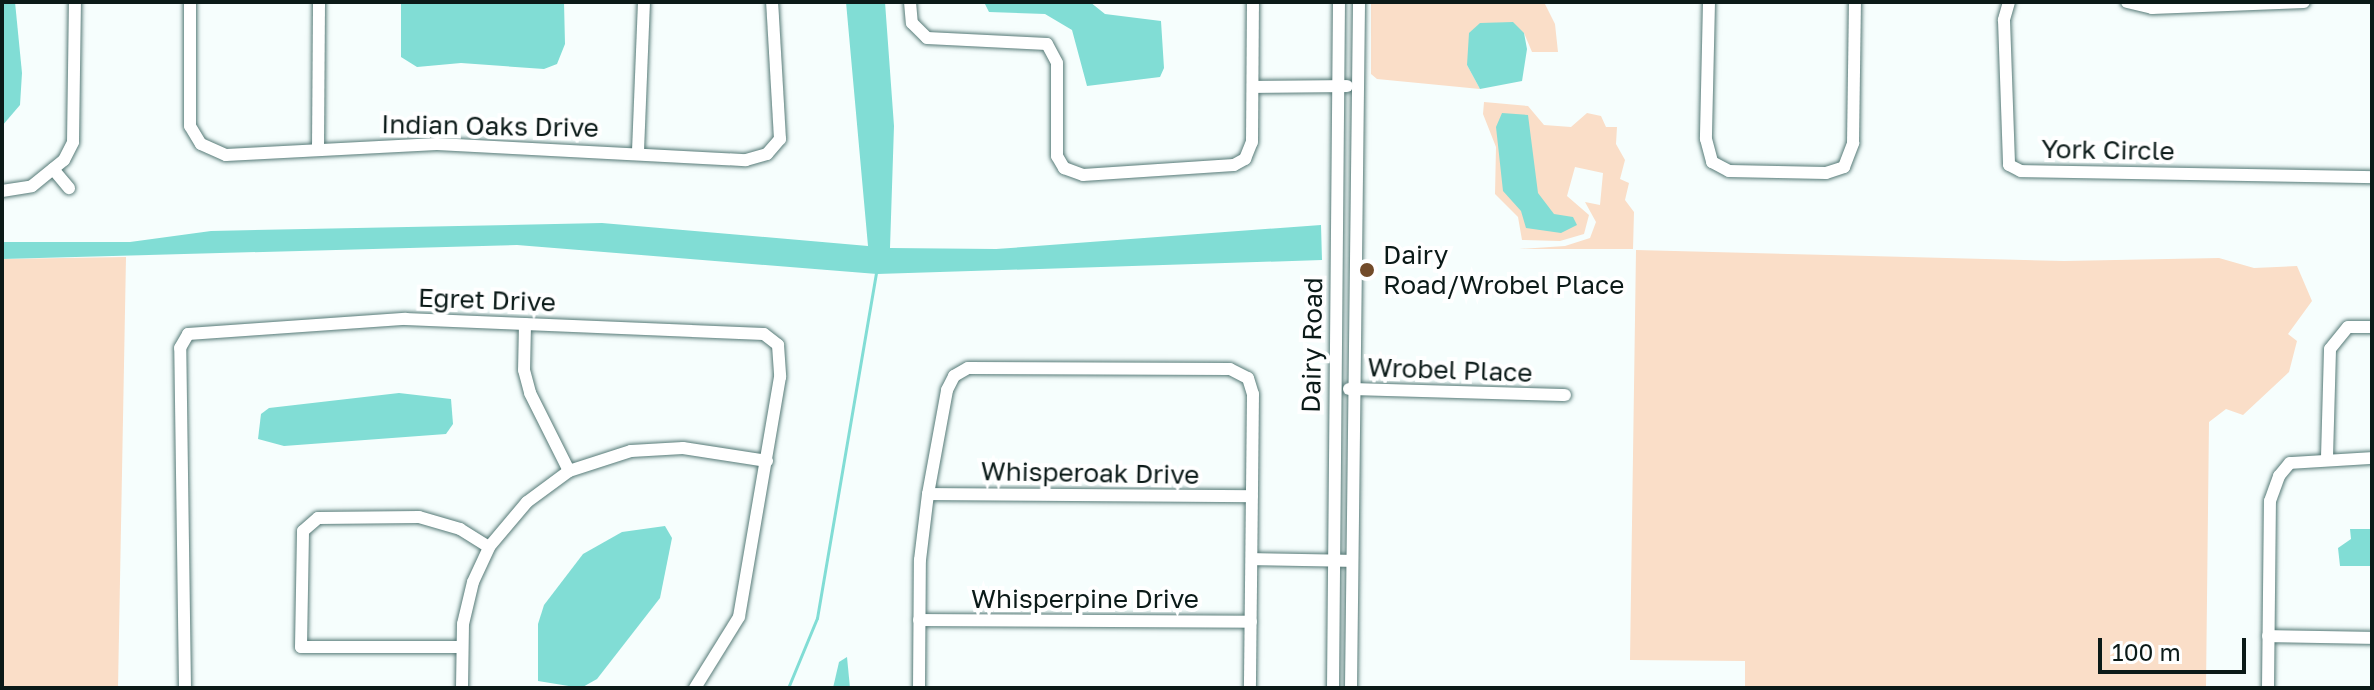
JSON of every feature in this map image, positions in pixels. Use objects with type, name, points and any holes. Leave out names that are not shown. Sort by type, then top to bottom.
[{"type":"street","points":[[2,191],[32,186],[53,169],[73,142],[75,2]]},
{"type":"street","name":"Indian Oaks Drive","points":[[190,2],[190,126],[201,144],[226,155],[318,147],[437,144],[638,151],[746,160],[767,154],[780,139],[782,120],[772,2]]},
{"type":"street","points":[[318,147],[319,2]]},
{"type":"street","points":[[638,151],[644,2]]},
{"type":"street","points":[[910,2],[912,23],[927,38],[1047,44],[1057,63],[1057,156],[1073,173],[1234,165],[1250,150],[1253,2]]},
{"type":"street","name":"Dairy Road","points":[[1333,688],[1339,2]]},
{"type":"street","name":"Dairy Road","points":[[1351,688],[1359,2]]},
{"type":"street","points":[[1709,2],[1706,139],[1712,162],[1729,171],[1826,173],[1844,167],[1853,143],[1855,2]]},
{"type":"street","name":"York Circle","points":[[2009,2],[2004,20],[2009,165],[2021,171],[2372,177]]},
{"type":"street","points":[[2127,2],[2152,8],[2304,2]]},
{"type":"street","points":[[1253,87],[1358,86]]},
{"type":"street","points":[[53,169],[69,188]]},
{"type":"street","name":"Egret Drive","points":[[185,688],[180,348],[188,334],[405,319],[764,334],[778,345],[781,358],[767,461],[739,617],[695,688]]},
{"type":"street","points":[[525,324],[524,370],[530,393],[569,471]]},
{"type":"street","points":[[2327,457],[2330,349],[2348,327],[2372,327]]},
{"type":"street","points":[[919,688],[919,620],[928,494],[947,390],[954,376],[968,368],[1219,369],[1248,378],[1253,394],[1250,688]]},
{"type":"street","name":"Wrobel Place","points":[[1334,389],[1565,395]]},
{"type":"street","points":[[462,688],[462,647],[473,582],[489,547],[527,502],[569,471],[606,456],[646,450],[716,451],[767,461]]},
{"type":"street","points":[[2268,688],[2270,501],[2290,463],[2327,457],[2372,458]]},
{"type":"street","name":"Whisperoak Drive","points":[[928,494],[1252,496]]},
{"type":"street","points":[[462,647],[301,647],[303,531],[318,518],[419,517],[460,529],[489,547]]},
{"type":"street","points":[[1252,559],[1352,561]]},
{"type":"street","name":"Whisperpine Drive","points":[[919,620],[1251,622]]},
{"type":"street","points":[[2268,636],[2372,638]]},
{"type":"shaded area","points":[[1371,2],[1544,2],[1555,24],[1558,52],[1532,52],[1524,33],[1467,65],[1480,89],[1377,79],[1371,74]]},
{"type":"shaded area","points":[[1484,102],[1528,106],[1544,125],[1571,127],[1587,113],[1601,116],[1606,127],[1617,127],[1616,144],[1625,160],[1620,179],[1629,183],[1625,200],[1634,212],[1633,249],[1519,249],[1565,246],[1590,238],[1596,222],[1585,202],[1600,205],[1603,173],[1575,167],[1567,196],[1589,215],[1584,234],[1560,241],[1522,240],[1518,217],[1495,194],[1496,147],[1483,114]]},
{"type":"shaded area","points":[[1636,250],[2064,261],[2219,258],[2254,268],[2297,266],[2312,301],[2288,334],[2297,341],[2289,372],[2243,415],[2226,409],[2209,422],[2206,688],[1745,688],[1745,661],[1630,660]]},
{"type":"shaded area","points":[[126,257],[118,688],[2,688],[2,259]]},
{"type":"water","points":[[2,2],[15,2],[22,73],[20,105],[2,126]]},
{"type":"water","points":[[401,2],[564,2],[565,44],[557,64],[544,69],[461,63],[417,67],[401,57]]},
{"type":"water","points":[[846,2],[885,2],[894,126],[890,248],[996,249],[1321,225],[1322,260],[877,274],[517,245],[2,259],[2,242],[130,242],[211,231],[602,223],[868,246]]},
{"type":"water","points":[[984,2],[1090,2],[1105,14],[1161,21],[1164,68],[1160,77],[1087,86],[1072,30],[1045,14],[989,12]]},
{"type":"water","points":[[1513,22],[1524,33],[1527,49],[1522,81],[1480,89],[1467,65],[1469,33],[1480,23]]},
{"type":"water","points":[[1502,113],[1528,115],[1538,193],[1554,214],[1573,217],[1577,225],[1561,233],[1526,228],[1521,211],[1503,191],[1496,127]]},
{"type":"water","points":[[399,393],[451,399],[453,424],[446,434],[284,446],[258,439],[261,414],[269,408]]},
{"type":"water","points":[[665,526],[672,538],[660,598],[597,679],[581,688],[538,681],[538,624],[544,605],[583,554],[622,532]]},
{"type":"water","points":[[2350,529],[2372,529],[2372,566],[2340,566],[2338,548],[2351,539]]},
{"type":"water","points":[[847,657],[850,688],[833,688],[839,662]]},
{"type":"waterway","points":[[788,688],[817,618],[876,273]]},
{"type":"place","name":"Dairy Road/Wrobel Place","points":[[1367,270]]}]
